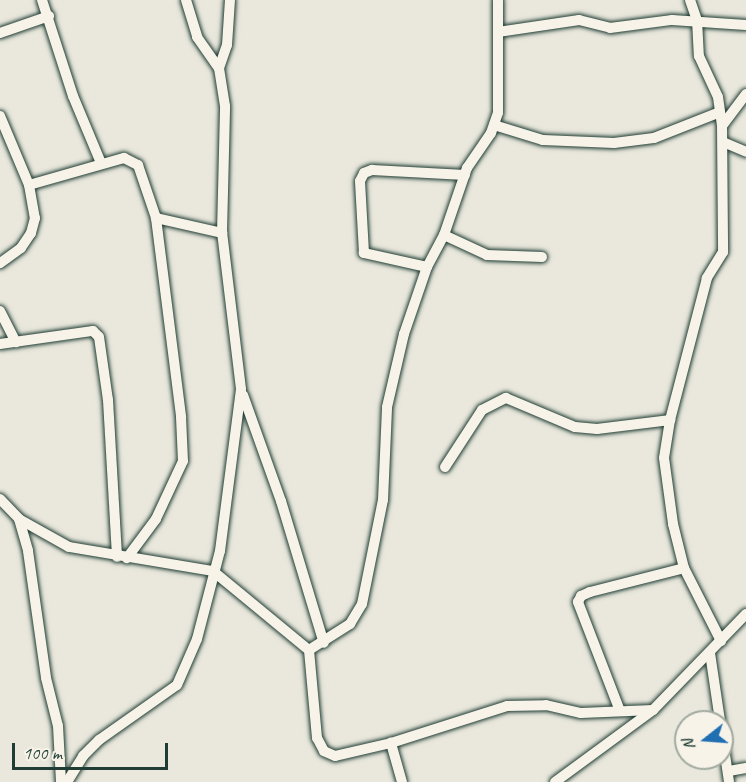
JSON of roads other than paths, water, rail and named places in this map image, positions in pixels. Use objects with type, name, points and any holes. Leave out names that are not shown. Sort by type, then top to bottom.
[{"type":"street","points":[[42,0],[73,96],[101,163]]},
{"type":"street","points":[[186,0],[197,37],[219,68],[225,106],[222,233],[241,389],[281,501],[324,643]]},
{"type":"street","points":[[219,68],[227,45],[230,0]]},
{"type":"street","points":[[309,651],[350,624],[362,604],[383,500],[387,407],[427,267],[444,235],[465,176],[494,125],[498,113],[498,0]]},
{"type":"street","points":[[690,0],[697,20],[699,56],[718,97],[722,126],[723,252],[707,278],[670,420],[664,458],[673,524],[684,568],[721,641]]},
{"type":"street","points":[[0,33],[49,16]]},
{"type":"street","points":[[498,32],[569,20],[630,28],[697,20],[746,26]]},
{"type":"street","points":[[722,126],[746,94]]},
{"type":"street","points":[[494,125],[543,140],[614,142],[654,138],[720,112]]},
{"type":"street","points":[[0,116],[29,185],[35,218],[32,233],[8,260],[0,263]]},
{"type":"street","points":[[723,141],[746,152]]},
{"type":"street","points":[[29,185],[124,158],[138,165],[156,218],[181,417],[183,461],[156,519],[122,558]]},
{"type":"street","points":[[427,267],[364,253],[360,181],[364,173],[372,170],[465,176]]},
{"type":"street","points":[[156,218],[222,233]]},
{"type":"street","points":[[444,235],[487,255],[542,257]]},
{"type":"street","points":[[0,311],[16,342]]},
{"type":"street","points":[[0,344],[93,331],[99,337],[108,400],[122,558]]},
{"type":"street","points":[[67,782],[83,756],[99,740],[177,685],[197,639],[228,503],[241,389]]},
{"type":"street","points":[[445,467],[482,410],[506,398],[575,427],[597,429],[670,420]]},
{"type":"street","points":[[0,499],[20,519],[69,548],[213,571],[309,651],[317,738],[324,751],[335,756],[391,743],[507,706],[546,705],[581,713],[653,710]]},
{"type":"street","points":[[20,519],[33,584],[46,678],[58,726],[61,782]]},
{"type":"street","points":[[620,711],[578,602],[581,596],[590,592],[684,568]]},
{"type":"street","points":[[555,782],[653,710],[746,614]]},
{"type":"street","points":[[710,652],[729,776],[746,768]]},
{"type":"street","points":[[391,743],[402,782]]}]
